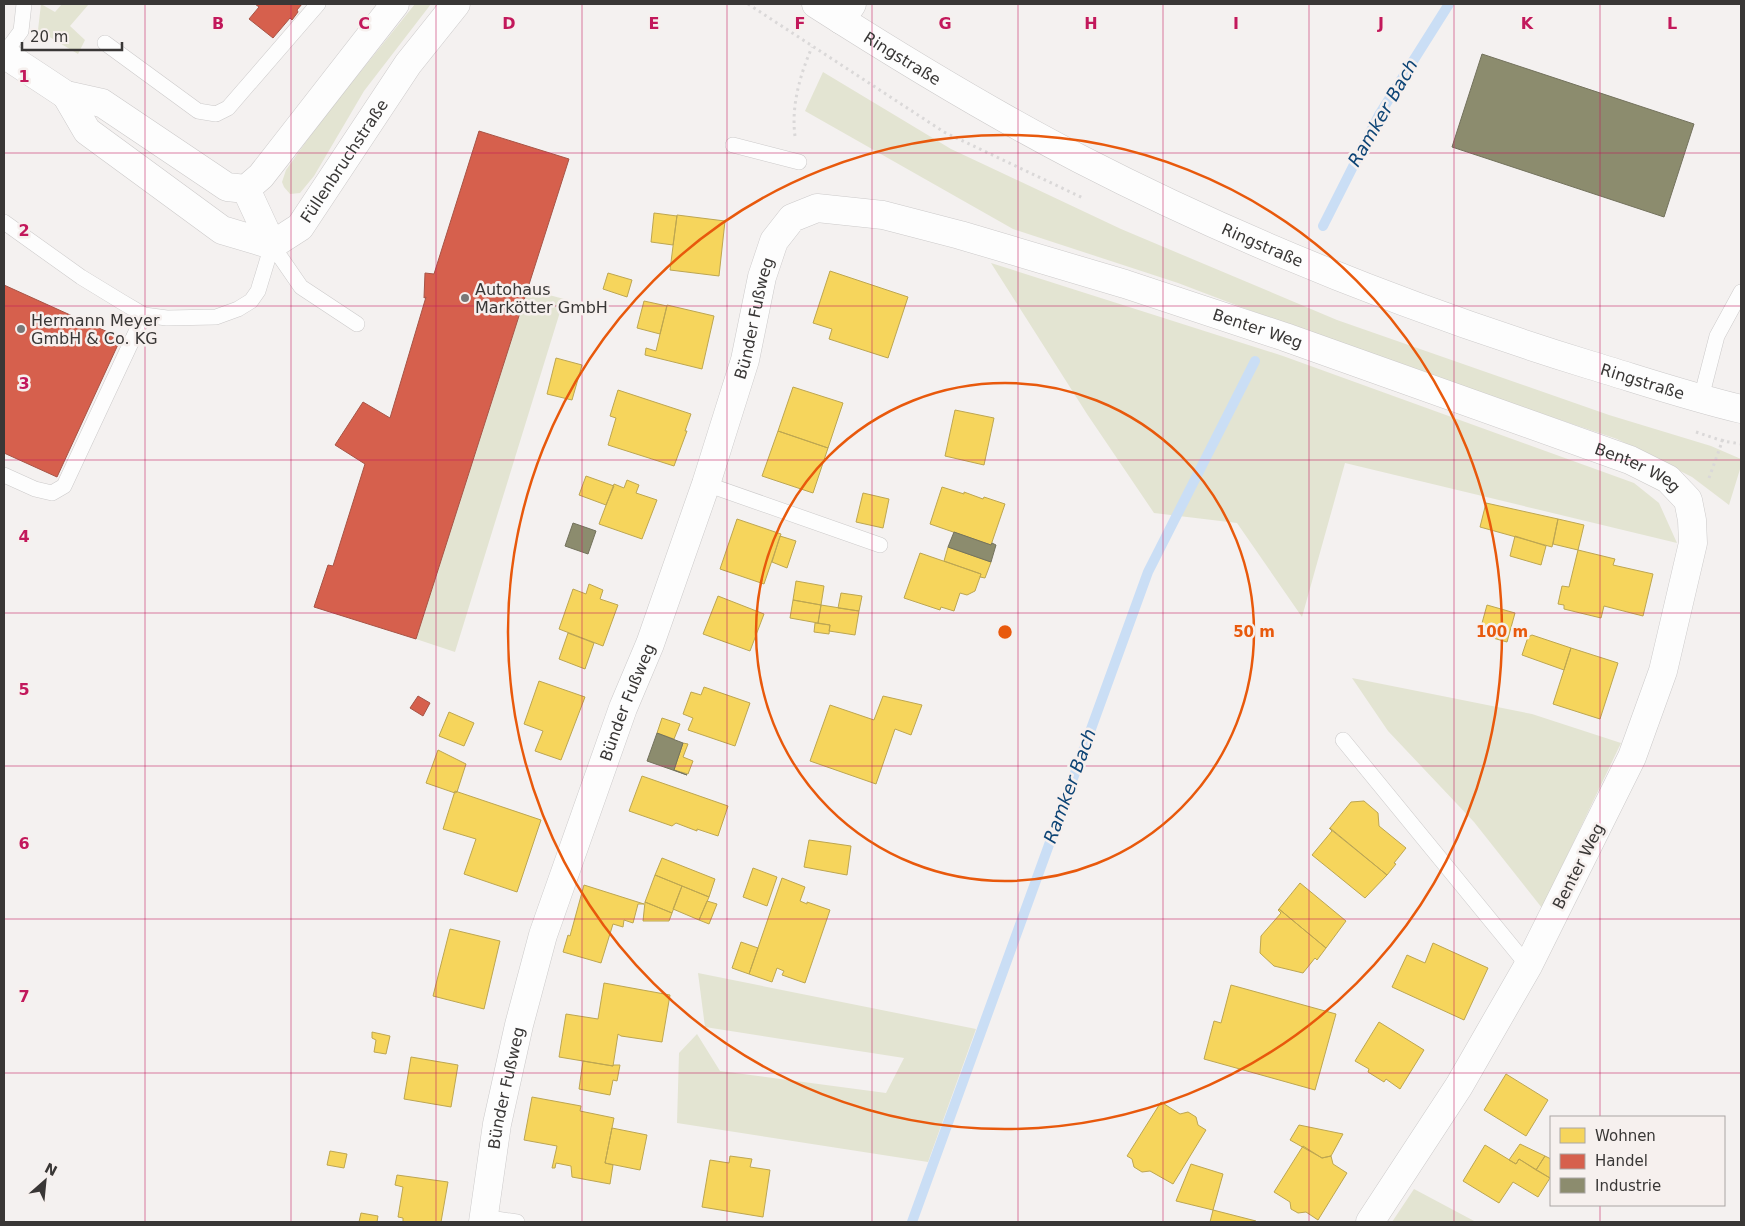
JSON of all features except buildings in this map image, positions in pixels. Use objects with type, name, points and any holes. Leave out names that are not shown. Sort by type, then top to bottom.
[{"type":"street","points":[[4,54],[66,95],[102,103],[227,187],[246,189],[261,176],[396,4]]},
{"type":"street","name":"Füllenbruchstraße","points":[[272,245],[300,227],[408,64],[456,4]]},
{"type":"street","name":"Ringstraße","points":[[816,4],[847,12],[994,112],[1080,159],[1147,192],[1263,244],[1334,274],[1512,341],[1738,409]]},
{"type":"street","points":[[66,95],[87,131],[222,230],[272,245]]},
{"type":"street","points":[[246,189],[272,245]]},
{"type":"street","name":"Bünder Fußweg","points":[[483,1220],[497,1124],[519,1025],[543,935],[623,708],[650,644],[706,484],[745,360],[762,277],[774,241],[792,218],[817,208]]},
{"type":"street","name":"Benter Weg","points":[[817,208],[882,215],[960,235],[1125,284],[1210,312],[1630,460],[1668,479],[1688,500],[1693,543],[1663,671],[1632,758],[1528,966],[1459,1086],[1370,1222]]},
{"type":"lane","points":[[4,54],[21,31],[24,4]]},
{"type":"lane","points":[[105,43],[198,111],[216,114],[228,108],[318,4]]},
{"type":"lane","points":[[733,144],[799,162]]},
{"type":"lane","points":[[4,222],[81,277],[144,314],[173,318],[216,317],[251,302],[258,291],[272,245]]},
{"type":"lane","points":[[272,245],[302,287],[357,324]]},
{"type":"lane","points":[[1701,398],[1717,336],[1741,292]]},
{"type":"lane","points":[[4,475],[35,489],[52,493],[64,486],[144,314]]},
{"type":"lane","points":[[706,484],[880,545]]},
{"type":"lane","points":[[1342,740],[1528,966]]},
{"type":"lane","points":[[483,1220],[516,1222]]},
{"type":"path","points":[[748,4],[812,47],[802,71],[793,121],[799,162]]},
{"type":"path","points":[[1688,500],[1708,482],[1738,409]]},
{"type":"green space","points":[[41,4],[55,12],[62,4],[89,4],[70,26],[85,40],[78,54],[38,30]]},
{"type":"green space","points":[[415,4],[431,4],[364,91],[314,176],[300,193],[290,194],[282,182],[286,170],[320,122]]},
{"type":"green space","points":[[823,72],[951,149],[1121,229],[1337,320],[1609,415],[1711,446],[1741,459],[1741,466],[1729,505],[1692,477],[1617,439],[1362,353],[1178,283],[1013,229],[805,111]]},
{"type":"green space","points":[[991,263],[1283,356],[1634,483],[1659,503],[1677,543],[1345,463],[1302,617],[1237,523],[1154,513],[1087,414]]},
{"type":"green space","points":[[527,289],[564,299],[455,652],[416,639]]},
{"type":"green space","points":[[1352,678],[1532,714],[1621,743],[1542,908],[1474,822],[1388,731]]},
{"type":"green space","points":[[698,973],[976,1029],[928,1162],[677,1123],[679,1053],[697,1034],[720,1071],[886,1093],[904,1058],[705,1027]]},
{"type":"green space","points":[[1414,1189],[1476,1222],[1392,1222]]},
{"type":"waterway","name":"Ramker Bach","points":[[1323,226],[1379,115],[1449,4]]},
{"type":"waterway","name":"Ramker Bach","points":[[912,1222],[1148,572],[1255,361]]},
{"type":"place","name":"Autohaus Markötter GmbH","points":[[465,298]]},
{"type":"place","name":"Hermann Meyer GmbH & Co. KG","points":[[21,329]]}]
